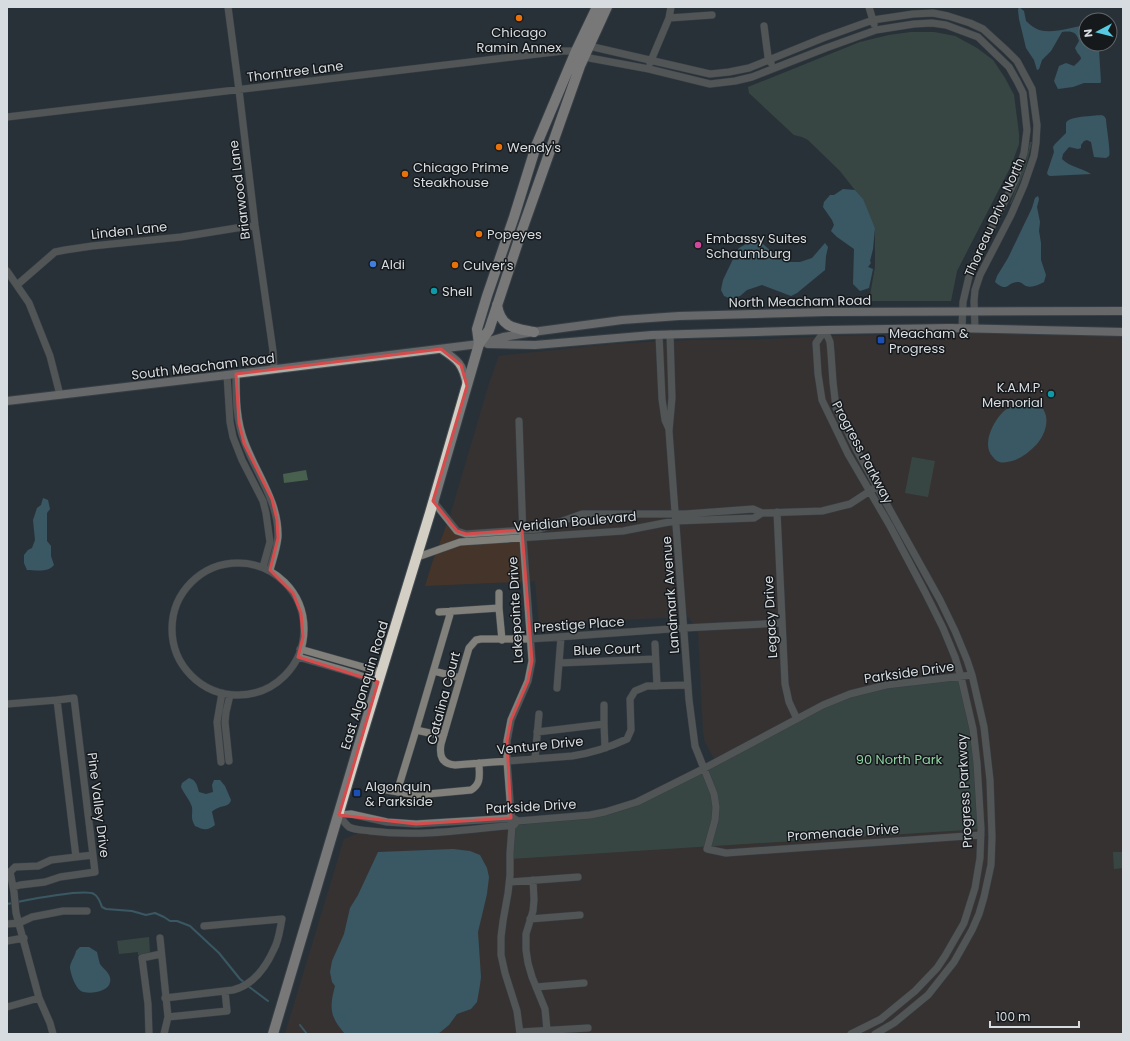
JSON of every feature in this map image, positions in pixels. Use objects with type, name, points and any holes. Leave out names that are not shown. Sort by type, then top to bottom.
[{"type":"main road","name":"East Algonquin Road","points":[[273,1034],[479,344],[489,330],[580,54],[597,7]]},
{"type":"main road","name":"East Algonquin Road","points":[[479,344],[477,329],[536,146],[580,54],[589,46],[607,7]]},
{"type":"main road","points":[[497,305],[501,318],[508,325],[513,328],[534,332]]},
{"type":"main road","name":"North Meacham Road","points":[[479,344],[503,337],[622,320],[695,315],[827,312],[1123,311]]},
{"type":"main road","name":"North Meacham Road","points":[[402,353],[479,344],[535,345],[670,334],[962,328],[1123,332]]},
{"type":"main road","points":[[441,348],[455,358],[461,365],[467,386]]},
{"type":"main road","name":"South Meacham Road","points":[[7,401],[274,370],[402,353]]},
{"type":"street","name":"Briarwood Lane","points":[[228,7],[255,225],[273,351],[274,370]]},
{"type":"street","points":[[649,70],[651,60],[669,18],[672,7]]},
{"type":"street","points":[[869,7],[876,30]]},
{"type":"street","name":"Thoreau Drive North","points":[[589,46],[710,74],[749,68],[823,38],[873,20],[914,14],[933,14],[948,16],[983,29],[1017,61],[1032,90],[1037,130],[1034,156],[1024,185],[980,275],[975,290],[975,328]]},
{"type":"street","points":[[669,18],[712,15]]},
{"type":"street","name":"Thoreau Drive North","points":[[580,54],[710,84],[752,77],[876,30],[914,24],[932,23],[946,25],[978,37],[1009,67],[1023,93],[1027,130],[1024,153],[1015,181],[970,272],[962,302],[962,328]]},
{"type":"street","points":[[764,26],[768,57],[773,69]]},
{"type":"street","name":"Thorntree Lane","points":[[7,117],[563,51],[580,54]]},
{"type":"street","name":"Linden Lane","points":[[17,285],[55,252],[92,246],[181,237],[255,225]]},
{"type":"street","points":[[7,271],[29,303],[38,323],[50,356],[60,394]]},
{"type":"street","name":"Progress Parkway","points":[[824,330],[830,342],[832,382],[836,408],[856,449],[940,600],[955,631],[972,675],[984,727],[990,780],[992,852],[988,882],[979,914],[972,930],[949,969],[928,995],[894,1023],[875,1034]]},
{"type":"street","name":"Progress Parkway","points":[[824,330],[816,343],[818,374],[822,400],[848,454],[890,526],[931,604],[955,657],[973,729],[977,763],[981,834],[978,873],[970,904],[964,923],[945,956],[937,968],[915,991],[881,1018],[851,1034]]},
{"type":"street","name":"Landmark Avenue","points":[[670,334],[672,398],[669,431],[689,700],[694,746],[714,794],[716,807],[715,820],[707,849]]},
{"type":"street","points":[[658,335],[662,399],[665,420],[669,431]]},
{"type":"street","points":[[236,374],[239,423],[244,443],[272,500],[277,520],[278,538],[276,550],[266,568]]},
{"type":"street","points":[[227,375],[230,422],[233,437],[242,460],[263,501],[266,513],[270,542],[266,568]]},
{"type":"street","name":"Lakepointe Drive","points":[[519,421],[523,534],[532,660],[528,681],[510,720],[507,761],[514,822],[510,853],[510,882],[501,937],[501,955],[517,1011],[520,1033]]},
{"type":"street","name":"Veridian Boulevard","points":[[415,558],[460,542],[523,534],[582,514],[685,514],[753,509],[762,513],[822,511],[850,504],[877,486]]},
{"type":"street","name":"Veridian Boulevard","points":[[433,501],[457,531],[466,534],[623,531],[676,521],[754,518],[762,513]]},
{"type":"street","name":"Legacy Drive","points":[[777,512],[785,684],[789,702],[797,718]]},
{"type":"street","points":[[248,564],[266,568],[280,577],[287,584],[298,602],[303,625],[303,637],[300,649],[298,657],[292,667],[274,684],[253,693],[230,695],[222,693],[204,686],[193,678],[184,668],[174,646],[172,637],[171,622],[173,612],[183,592],[202,572],[219,566],[248,564]]},
{"type":"street","points":[[499,592],[502,640]]},
{"type":"street","points":[[439,612],[499,608]]},
{"type":"street","points":[[397,792],[451,611]]},
{"type":"street","name":"Prestige Place","points":[[476,640],[530,639],[684,628],[782,623]]},
{"type":"street","name":"Blue Court","points":[[556,688],[561,637]]},
{"type":"street","name":"Catalina Court","points":[[445,762],[442,758],[440,744],[470,648],[472,643],[476,640]]},
{"type":"street","name":"Blue Court","points":[[655,644],[657,686]]},
{"type":"street","points":[[300,649],[380,677]]},
{"type":"street","points":[[298,657],[353,673],[380,677]]},
{"type":"street","name":"Blue Court","points":[[559,663],[655,659]]},
{"type":"street","points":[[434,671],[460,678]]},
{"type":"street","name":"Parkside Drive","points":[[338,815],[348,826],[353,829],[386,833],[418,834],[514,822],[590,815],[605,812],[637,802],[836,699],[873,688],[972,675]]},
{"type":"street","name":"Venture Drive","points":[[445,762],[455,765],[572,756],[612,746],[627,739],[631,730],[630,699],[635,691],[647,686],[688,685]]},
{"type":"street","points":[[222,693],[217,722],[225,762],[225,722],[230,695]]},
{"type":"street","name":"Pine Valley Drive","points":[[7,704],[74,698],[96,872],[60,877],[45,882],[20,884],[14,890]]},
{"type":"street","points":[[58,700],[76,856]]},
{"type":"street","points":[[604,705],[605,748]]},
{"type":"street","points":[[535,759],[539,714]]},
{"type":"street","points":[[537,732],[604,724]]},
{"type":"street","points":[[416,730],[434,734],[444,734]]},
{"type":"street","points":[[380,789],[417,795],[471,790],[476,787],[479,781],[479,763]]},
{"type":"street","name":"Parkside Drive","points":[[338,815],[351,814],[387,822],[416,824],[514,822]]},
{"type":"street","name":"Promenade Drive","points":[[707,849],[726,852],[981,834]]},
{"type":"street","points":[[53,1034],[39,998],[16,913],[14,890],[9,871],[15,867],[38,866],[51,860],[93,855]]},
{"type":"street","points":[[510,882],[578,877]]},
{"type":"street","points":[[533,880],[533,911],[526,934],[526,950],[528,963],[545,1009],[547,1030]]},
{"type":"street","points":[[7,924],[19,923],[32,918],[63,911],[87,911]]},
{"type":"street","points":[[530,919],[580,915]]},
{"type":"street","points":[[165,998],[237,989],[254,980],[275,948],[282,918],[204,926]]},
{"type":"street","points":[[7,941],[24,938]]},
{"type":"street","points":[[160,938],[168,1016],[164,1034]]},
{"type":"street","points":[[148,1034],[148,1004],[142,958],[161,954]]},
{"type":"street","points":[[536,987],[584,984]]},
{"type":"street","points":[[168,1016],[227,1011],[225,991]]},
{"type":"street","points":[[7,1007],[39,998]]},
{"type":"street","points":[[520,1033],[588,1028]]},
{"type":"highlighted area","points":[[441,349],[461,365],[467,386],[433,501],[457,531],[466,534],[522,530],[532,661],[528,681],[511,720],[507,741],[511,818],[416,824],[339,815],[378,682],[298,657],[303,637],[301,613],[293,593],[270,570],[278,538],[277,520],[272,499],[244,443],[239,423],[236,374]]},
{"type":"shaded area","points":[[1123,331],[1123,1034],[285,1034],[344,839],[359,833],[514,825],[590,815],[623,807],[716,762],[705,742],[703,731],[698,629],[688,617],[539,623],[535,581],[425,586],[450,516],[489,384],[499,356],[612,344],[693,340]]},
{"type":"green space","points":[[911,32],[934,32],[955,36],[977,48],[993,60],[1014,95],[1019,144],[1011,166],[957,271],[951,301],[869,301],[875,267],[875,228],[861,197],[840,171],[808,140],[794,135],[749,93],[748,87],[860,42],[889,35]]},
{"type":"green space","points":[[1030,142],[1032,142],[1025,170],[1010,204],[1026,161]]},
{"type":"green space","points":[[912,457],[935,461],[928,497],[905,493]]},
{"type":"green space","points":[[306,470],[308,480],[284,483],[283,474]]},
{"type":"green space","name":"90 North Park","points":[[961,677],[973,729],[981,829],[510,859],[512,826],[590,815],[623,807],[850,694]]},
{"type":"green space","points":[[1113,852],[1123,852],[1123,868],[1114,869]]},
{"type":"green space","points":[[149,937],[150,953],[138,955],[138,952],[119,954],[117,941]]},
{"type":"water","points":[[1019,7],[1024,11],[1026,21],[1039,30],[1057,31],[1078,27],[1078,38],[1075,33],[1062,32],[1051,51],[1042,60],[1039,69],[1037,70],[1034,60],[1026,48],[1018,10]]},
{"type":"water","points":[[1078,43],[1078,52],[1099,52],[1101,82],[1084,83],[1073,87],[1058,89],[1054,81],[1059,66],[1066,63],[1074,66],[1081,59],[1075,48]]},
{"type":"water","points":[[1101,115],[1106,119],[1109,156],[1106,158],[1094,157],[1091,142],[1087,140],[1081,145],[1081,148],[1078,149],[1069,147],[1063,154],[1062,159],[1069,164],[1091,174],[1048,175],[1047,173],[1054,152],[1053,147],[1066,133],[1066,123],[1071,119]]},
{"type":"water","points":[[843,189],[855,190],[863,199],[875,228],[870,261],[871,263],[868,267],[873,269],[869,288],[860,291],[853,284],[854,249],[831,231],[834,225],[823,207],[824,202],[830,195],[834,195]]},
{"type":"water","points":[[1038,196],[1039,199],[1037,207],[1040,222],[1039,231],[1041,260],[1046,275],[1044,282],[1028,287],[1017,282],[1002,287],[995,282],[997,276],[1008,258],[1032,208],[1035,198]]},
{"type":"water","points":[[748,243],[762,243],[786,262],[800,262],[812,258],[825,243],[828,247],[825,270],[797,293],[791,296],[762,285],[747,290],[740,296],[731,299],[724,296],[721,290],[723,280],[739,248]]},
{"type":"water","points":[[1027,401],[1038,403],[1045,413],[1046,425],[1042,437],[1031,450],[1019,458],[1006,462],[997,461],[990,452],[988,446],[990,433],[996,421],[1004,411]]},
{"type":"water","points":[[43,498],[48,500],[50,509],[47,513],[47,541],[51,546],[51,556],[54,565],[45,570],[27,570],[24,563],[24,555],[32,548],[35,540],[33,520],[37,508],[41,505]]},
{"type":"water","points":[[189,778],[195,781],[199,792],[206,794],[213,792],[212,785],[214,780],[220,780],[225,786],[231,800],[228,805],[217,808],[212,812],[215,825],[210,828],[201,828],[195,826],[193,823],[192,807],[181,787],[182,783]]},
{"type":"water","points":[[453,849],[470,851],[480,855],[487,868],[489,877],[487,894],[478,932],[481,977],[477,1002],[471,1009],[457,1014],[449,1025],[438,1034],[345,1034],[336,1022],[332,1012],[332,1000],[335,986],[332,982],[330,972],[332,961],[344,934],[350,908],[358,895],[378,852]]},
{"type":"water","points":[[80,947],[89,947],[97,952],[100,964],[110,977],[109,985],[106,988],[98,992],[88,993],[81,991],[75,984],[70,968],[76,951]]},
{"type":"waterway","points":[[7,904],[66,894],[88,893],[96,895],[102,907],[106,909],[132,911],[146,915],[155,913],[170,921],[177,921],[190,926],[219,953],[245,983]]},
{"type":"waterway","points":[[248,986],[268,1001]]},
{"type":"waterway","points":[[300,1025],[307,1034]]},
{"type":"place","name":"Chicago Ramin Annex","points":[[519,18]]},
{"type":"place","name":"Wendy's","points":[[499,147]]},
{"type":"place","name":"Chicago Prime Steakhouse","points":[[405,174]]},
{"type":"place","name":"Popeyes","points":[[479,234]]},
{"type":"place","name":"Embassy Suites Schaumburg","points":[[698,245]]},
{"type":"place","name":"Aldi","points":[[373,264]]},
{"type":"place","name":"Culver's","points":[[455,265]]},
{"type":"place","name":"Shell","points":[[434,291]]},
{"type":"place","name":"Meacham & Progress","points":[[881,340]]},
{"type":"place","name":"K.A.M.P. Memorial","points":[[1051,394]]},
{"type":"place","name":"Algonquin & Parkside","points":[[357,793]]}]
